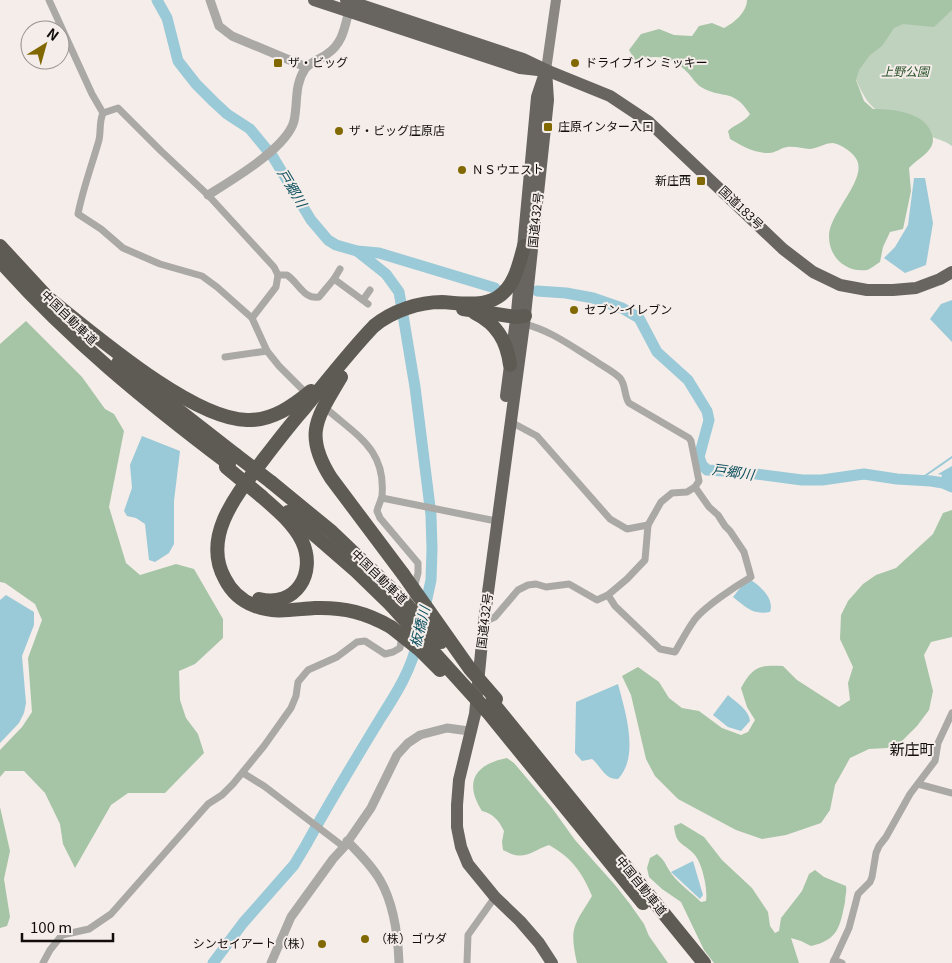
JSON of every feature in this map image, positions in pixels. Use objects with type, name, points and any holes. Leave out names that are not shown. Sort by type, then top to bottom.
[{"type":"highway","name":"国道183号","points":[[314,0],[349,5],[520,68],[546,70],[610,96],[649,122],[783,249],[813,272],[840,285],[866,290],[916,288],[940,279],[952,272]]},
{"type":"highway","name":"国道432号","points":[[470,732],[478,618],[510,365],[521,317],[524,246],[537,97],[546,70]]},
{"type":"highway","name":"国道432号","points":[[546,70],[548,100],[521,317],[511,422],[484,622],[475,714],[459,780],[457,827],[460,847],[468,864],[495,897],[539,943],[552,963]]},
{"type":"highway","name":"中国自動車道","points":[[0,246],[42,293],[116,362],[230,462]]},
{"type":"highway","points":[[465,306],[492,300],[504,292],[515,276],[524,246]]},
{"type":"highway","name":"中国自動車道","points":[[0,261],[70,334],[107,367],[164,414],[266,490],[316,535],[394,599],[490,707],[692,963]]},
{"type":"highway","points":[[42,293],[122,356],[187,399],[220,416],[248,420],[271,416],[285,410],[338,374]]},
{"type":"highway","points":[[266,490],[299,536],[307,564],[305,576],[300,586],[294,593],[277,601],[268,601],[254,596],[241,588],[234,580],[227,563],[225,545],[227,534],[236,512],[247,494],[305,420],[368,332],[409,311],[440,302],[521,317]]},
{"type":"highway","points":[[465,306],[481,316],[499,332],[506,346],[510,365]]},
{"type":"highway","points":[[338,374],[318,419],[316,447],[324,466],[470,669],[490,707]]},
{"type":"highway","points":[[338,374],[287,430],[235,497],[220,530],[218,542],[219,566],[229,586],[245,601],[255,606],[278,611],[314,608],[347,609],[371,616],[391,626],[490,707]]},
{"type":"highway","name":"中国自動車道","points":[[535,763],[704,963]]},
{"type":"main road","points":[[546,70],[556,0]]},
{"type":"street","points":[[49,0],[92,94],[103,113]]},
{"type":"street","points":[[210,0],[219,26],[232,36],[306,67]]},
{"type":"street","points":[[208,195],[238,176],[279,145],[290,131],[294,120],[299,81],[306,67],[329,54],[339,42],[345,27],[349,5]]},
{"type":"street","points":[[103,113],[118,108],[161,152],[208,195],[274,267],[278,275],[276,287],[252,318]]},
{"type":"street","points":[[103,113],[100,121],[100,137],[82,190],[78,214],[101,229],[123,248],[160,264],[202,276],[218,287],[252,318],[267,351],[279,366],[302,388]]},
{"type":"street","points":[[278,275],[287,275],[306,294],[315,298],[319,297],[340,268]]},
{"type":"street","points":[[334,278],[366,302],[370,290]]},
{"type":"street","points":[[484,622],[495,617],[518,590],[528,585],[569,584],[597,600],[608,595],[645,560],[648,525],[662,502],[672,493],[687,492],[695,487],[699,483],[700,478],[689,438],[629,403],[626,399],[623,384],[615,374],[557,336],[521,317]]},
{"type":"street","points":[[225,357],[267,351]]},
{"type":"street","points":[[43,963],[50,950],[62,935],[89,928],[111,914],[208,804],[222,796],[243,773],[291,708],[296,696],[298,682],[308,670],[337,657],[357,642],[365,641],[385,654],[400,648],[418,573],[418,563],[380,518],[377,511],[382,498],[380,466],[376,455],[370,446],[329,411]]},
{"type":"street","points":[[511,422],[537,436],[610,519],[627,529],[648,525]]},
{"type":"street","points":[[608,595],[615,606],[660,649],[675,652],[694,620],[731,589],[751,577],[744,552],[718,515],[709,507],[695,487]]},
{"type":"street","points":[[382,498],[440,508],[491,520]]},
{"type":"street","points":[[842,963],[834,962],[849,928],[855,900],[858,894],[870,882],[879,846],[910,794],[935,761],[938,743],[952,713]]},
{"type":"street","points":[[271,963],[291,917],[346,844],[370,808],[397,755],[408,743],[420,735],[447,728],[470,732]]},
{"type":"street","points":[[243,773],[346,844],[369,865],[385,889],[394,915],[399,963]]},
{"type":"street","points":[[918,784],[952,793]]},
{"type":"street","points":[[467,963],[468,935],[495,897]]},
{"type":"green space","points":[[747,0],[952,0],[952,10],[934,27],[903,24],[894,28],[882,46],[870,55],[859,70],[856,80],[864,101],[873,109],[898,111],[914,116],[927,125],[933,139],[929,150],[909,168],[911,191],[903,229],[890,232],[883,247],[880,262],[867,270],[852,269],[840,262],[832,251],[829,237],[830,227],[858,175],[858,165],[851,152],[833,143],[810,149],[787,147],[769,153],[758,152],[744,147],[730,139],[728,131],[750,114],[738,100],[701,87],[682,67],[670,60],[650,57],[635,60],[629,50],[641,34],[659,29],[674,35],[692,36],[699,26],[712,23],[724,28],[739,17],[745,9]]},
{"type":"green space","name":"上野公園","points":[[952,0],[952,146],[905,126],[875,109],[861,91],[855,77],[876,31]]},
{"type":"green space","points":[[26,321],[82,377],[105,409],[114,414],[124,431],[109,507],[126,563],[140,575],[176,564],[194,569],[223,619],[223,638],[195,664],[179,671],[180,700],[186,718],[198,734],[204,753],[165,793],[128,793],[111,805],[75,868],[63,844],[60,824],[45,793],[24,771],[5,771],[0,777],[0,750],[22,727],[32,712],[28,658],[42,620],[35,604],[5,583],[0,582],[0,344]]},
{"type":"green space","points":[[952,510],[952,637],[931,642],[924,655],[933,691],[929,710],[917,726],[900,743],[887,748],[869,749],[850,758],[835,785],[830,810],[821,823],[786,835],[762,839],[736,830],[678,799],[655,776],[646,759],[631,695],[622,676],[638,667],[659,682],[669,698],[682,708],[699,711],[722,728],[741,735],[748,732],[755,720],[747,707],[741,688],[749,675],[758,668],[783,666],[797,680],[839,707],[850,700],[848,683],[853,667],[840,639],[841,615],[848,601],[863,584],[876,575],[896,568],[933,534],[943,513]]},
{"type":"green space","points":[[507,758],[514,763],[552,808],[575,840],[630,904],[668,963],[577,963],[573,934],[577,921],[592,896],[580,873],[564,855],[549,845],[522,856],[510,854],[503,850],[504,831],[502,827],[493,816],[482,811],[476,800],[473,783],[480,769]]},
{"type":"green space","points":[[0,807],[10,851],[4,879],[10,917],[7,926],[0,928]]},
{"type":"green space","points":[[681,823],[704,837],[722,860],[752,888],[768,912],[770,926],[775,933],[779,931],[781,918],[802,891],[809,874],[815,870],[824,877],[846,886],[843,911],[836,931],[827,940],[811,946],[791,938],[799,963],[714,963],[704,950],[681,902],[649,877],[647,868],[650,858],[657,854],[680,883],[701,902],[706,901],[705,883],[699,862],[693,853],[680,843],[676,837],[674,826]]},
{"type":"water","points":[[914,178],[925,178],[933,223],[926,265],[905,273],[884,258],[895,247],[908,225]]},
{"type":"water","points":[[952,300],[952,342],[930,319],[941,304]]},
{"type":"water","points":[[142,436],[180,451],[174,501],[174,544],[169,553],[155,562],[149,560],[145,524],[136,518],[127,516],[124,511],[132,488],[130,465]]},
{"type":"water","points":[[952,466],[952,484],[938,478],[941,478],[942,475],[938,474]]},
{"type":"water","points":[[748,578],[765,592],[770,602],[770,612],[754,611],[733,597]]},
{"type":"water","points":[[6,595],[34,612],[34,625],[22,656],[26,703],[24,713],[19,723],[0,743],[0,600]]},
{"type":"water","points":[[618,684],[627,720],[630,746],[625,769],[618,779],[614,779],[606,775],[592,759],[582,761],[575,753],[576,702]]},
{"type":"water","points":[[728,695],[742,706],[749,717],[750,721],[741,731],[728,727],[713,715]]},
{"type":"water","points":[[693,861],[703,895],[700,899],[671,872]]},
{"type":"waterway","name":"戸郷川","points":[[157,0],[167,18],[178,61],[196,84],[214,102],[227,114],[250,129],[273,157],[311,220],[328,240],[336,245],[357,251],[379,253],[495,288]]},
{"type":"waterway","name":"板橋川","points":[[357,251],[386,274],[399,292],[415,387],[431,515],[431,580],[424,612]]},
{"type":"waterway","name":"戸郷川","points":[[537,291],[566,293],[593,298],[622,308],[639,318],[657,352],[688,380],[707,411],[709,420],[699,457],[702,465],[707,470],[741,472],[802,480],[822,480],[864,474],[897,479],[931,481],[952,487]]},
{"type":"waterway","points":[[919,480],[952,457]]},
{"type":"waterway","name":"板橋川","points":[[213,963],[243,923],[294,865],[408,671],[418,639]]},
{"type":"place","name":"ザ・ビッグ","points":[[278,63]]},
{"type":"place","name":"ドライブイン ミッキー","points":[[575,63]]},
{"type":"place","name":"庄原インター入口","points":[[548,127]]},
{"type":"place","name":"ザ・ビッグ庄原店","points":[[339,131]]},
{"type":"place","name":"ＮＳウエスト","points":[[462,170]]},
{"type":"place","name":"新庄西","points":[[701,181]]},
{"type":"place","name":"セブン-イレブン","points":[[574,310]]},
{"type":"place","name":"（株）ゴウダ","points":[[365,939]]},
{"type":"place","name":"シンセイアート（株）","points":[[322,944]]},
{"type":"district","name":"新庄町","points":[[912,750]]}]
